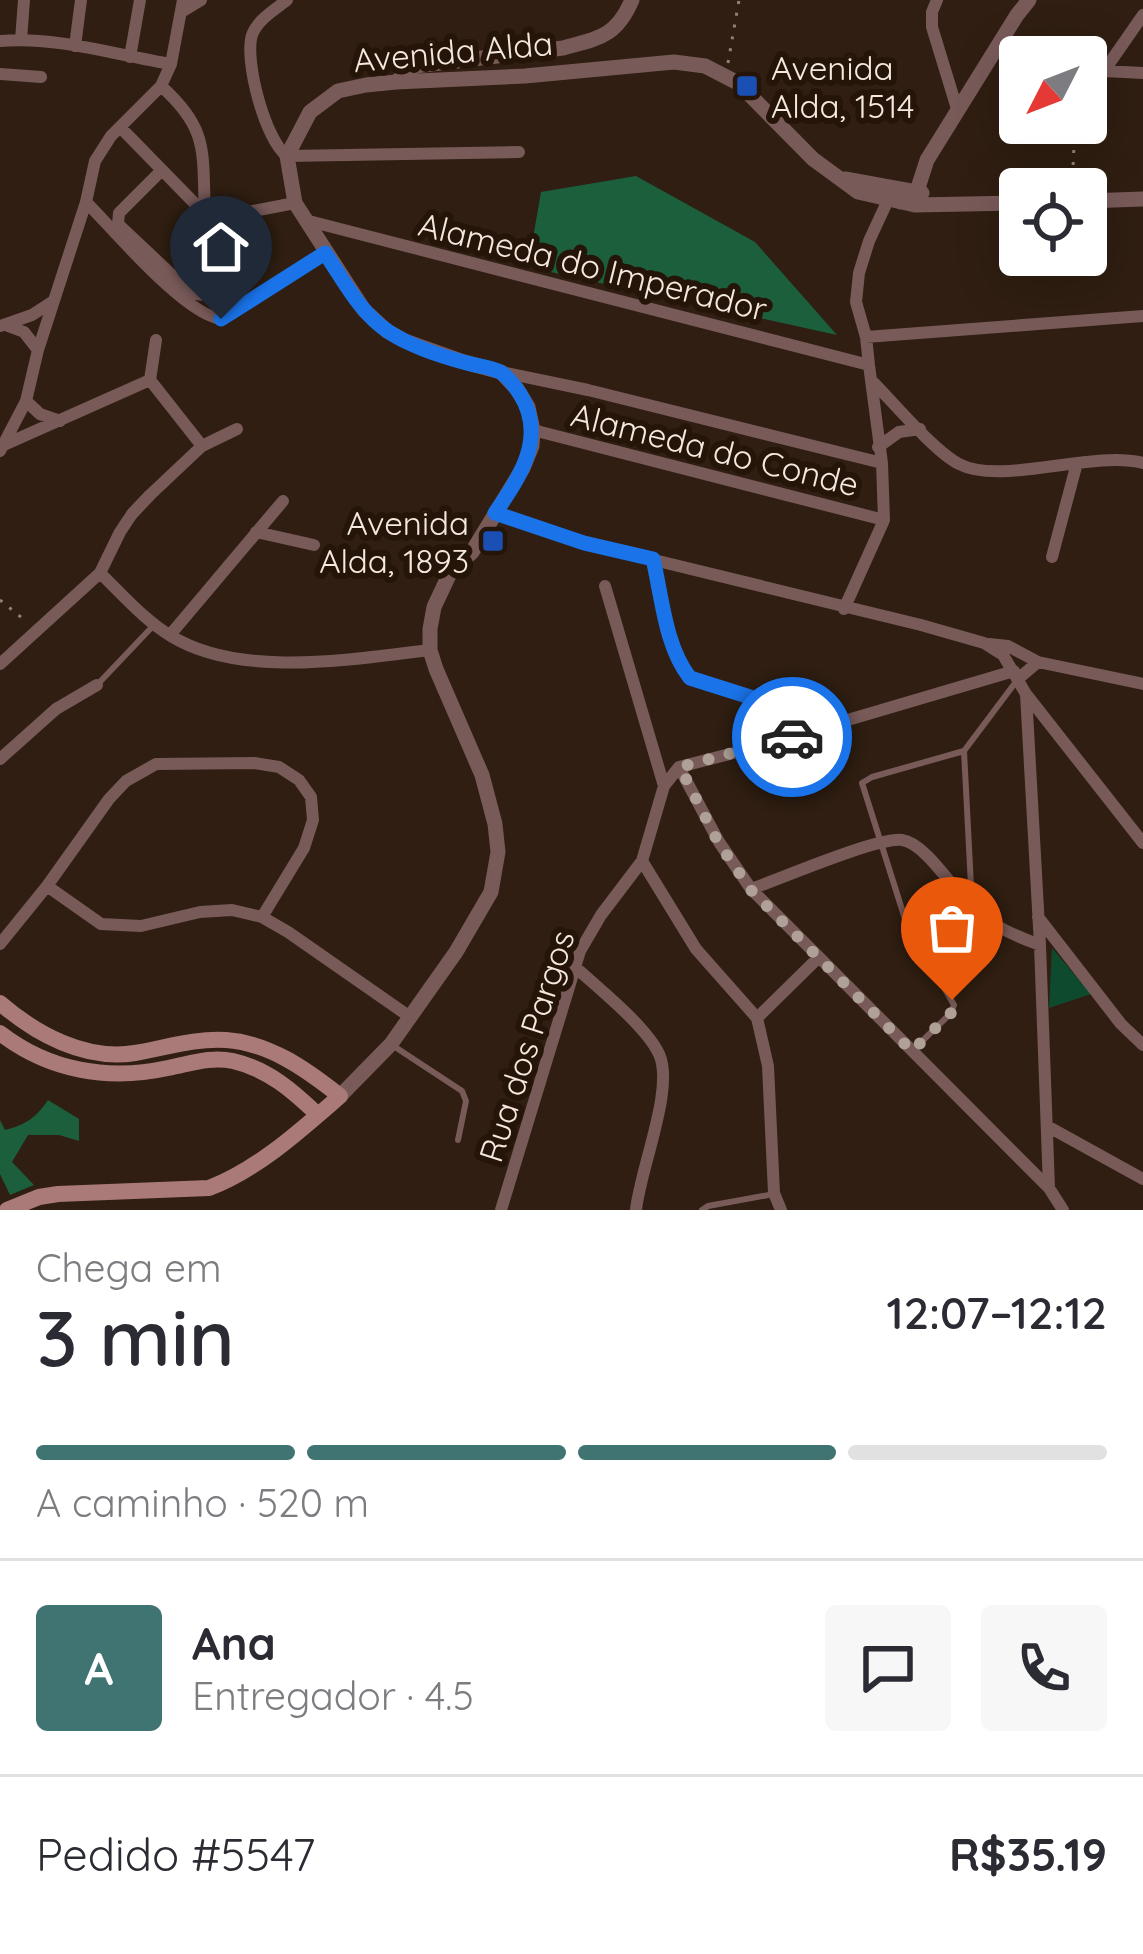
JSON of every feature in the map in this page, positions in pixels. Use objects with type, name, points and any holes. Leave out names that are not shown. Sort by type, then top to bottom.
[{"type":"main road","points":[[0,1003],[44,1034],[99,1054],[129,1054],[199,1041],[257,1045],[340,1096],[229,1180],[209,1188],[58,1194],[7,1210]]},
{"type":"main road","points":[[0,1033],[38,1057],[100,1074],[131,1075],[201,1060],[228,1060],[257,1068],[318,1115]]},
{"type":"street","points":[[22,40],[24,0]]},
{"type":"street","points":[[75,46],[81,0]]},
{"type":"street","points":[[130,57],[140,0]]},
{"type":"street","points":[[3,447],[26,401],[95,161],[102,146],[161,86],[171,64],[182,6],[201,0]]},
{"type":"street","points":[[287,0],[258,24],[251,40],[264,122],[286,156],[295,203],[304,219],[364,310],[387,331],[423,349],[501,372],[881,463]]},
{"type":"street","points":[[396,82],[415,66],[586,42],[624,20],[632,0]]},
{"type":"street","points":[[937,0],[932,27],[958,112]]},
{"type":"street","points":[[844,609],[884,520],[866,337],[856,302],[869,241],[893,196],[927,160],[1029,0]]},
{"type":"street","points":[[1107,67],[1143,15]]},
{"type":"street","points":[[0,41],[75,46],[171,64]]},
{"type":"street","name":"Avenida Alda","points":[[286,156],[310,112],[338,91],[396,82],[674,62],[705,66],[726,75],[813,159],[858,192],[933,205],[947,202]]},
{"type":"street","points":[[1107,71],[1143,73]]},
{"type":"street","points":[[0,74],[41,77]]},
{"type":"street","points":[[161,86],[198,130],[210,219]]},
{"type":"street","points":[[120,128],[210,219],[246,264],[244,278],[203,298],[189,291],[118,224],[119,213],[161,171]]},
{"type":"street","points":[[286,156],[519,152]]},
{"type":"street","points":[[917,191],[927,160]]},
{"type":"street","name":"Avenida Alda","points":[[893,196],[917,191],[947,202]]},
{"type":"street","points":[[1107,200],[1143,199]]},
{"type":"street","points":[[86,202],[182,299],[210,317],[221,319],[325,253]]},
{"type":"street","points":[[947,202],[999,203]]},
{"type":"street","points":[[210,219],[295,203]]},
{"type":"street","name":"Alameda do Imperador","points":[[304,219],[870,373]]},
{"type":"street","points":[[2,326],[53,302]]},
{"type":"street","points":[[866,337],[1143,316]]},
{"type":"street","points":[[2,326],[24,332],[38,350]]},
{"type":"street","points":[[156,340],[150,380],[202,446]]},
{"type":"street","points":[[340,1096],[391,1045],[456,952],[494,881],[495,824],[482,775],[430,650],[431,617],[441,589],[472,552],[524,468],[532,446],[528,407],[501,372]]},
{"type":"street","points":[[870,373],[920,429],[962,466],[987,471],[1131,460],[1143,463]]},
{"type":"street","points":[[3,447],[150,380]]},
{"type":"street","points":[[26,401],[40,414],[61,422]]},
{"type":"street","points":[[0,664],[100,573],[132,514],[202,446],[237,428]]},
{"type":"street","points":[[878,447],[898,432],[920,429]]},
{"type":"street","name":"Alameda do Conde","points":[[533,430],[884,520]]},
{"type":"street","points":[[1052,557],[1077,463]]},
{"type":"street","points":[[170,635],[283,501]]},
{"type":"street","points":[[495,513],[584,543],[984,644],[1008,646],[1038,662],[1143,684]]},
{"type":"street","points":[[256,532],[314,545]]},
{"type":"street","points":[[653,559],[673,646],[690,678],[835,724]]},
{"type":"street","points":[[100,573],[170,635],[226,655],[291,663],[430,650]]},
{"type":"street","points":[[605,586],[664,786]]},
{"type":"street","points":[[984,644],[1003,655],[1026,694],[1143,843]]},
{"type":"street","points":[[1038,662],[1016,675],[977,680],[680,767],[718,842],[751,890],[1048,1189],[1063,1210]]},
{"type":"street","points":[[0,759],[56,709],[97,685]]},
{"type":"street","points":[[1026,694],[1048,1189]]},
{"type":"street","points":[[0,944],[110,799],[126,781],[156,764],[280,767],[311,796],[313,820],[304,848],[262,917]]},
{"type":"street","name":"Rua dos Pargos","points":[[501,1210],[574,966],[589,933],[642,861],[664,786],[680,767]]},
{"type":"street","points":[[751,890],[880,842],[912,843],[973,908],[1000,928],[1040,945]]},
{"type":"street","points":[[642,861],[696,949],[758,1018],[768,1066],[774,1193],[781,1210]]},
{"type":"street","points":[[47,886],[101,925],[140,926],[232,910],[262,917],[410,1018]]},
{"type":"street","points":[[1039,917],[1121,1024],[1143,1045]]},
{"type":"street","points":[[758,1018],[818,958]]},
{"type":"street","points":[[574,966],[642,1031],[661,1058],[664,1088],[636,1210]]},
{"type":"street","points":[[1047,1126],[1143,1178]]},
{"type":"lane","points":[[97,685],[154,624]]},
{"type":"lane","points":[[973,908],[964,751],[1016,675]]},
{"type":"lane","points":[[912,1051],[954,1006],[905,919],[862,786],[863,781],[964,751]]},
{"type":"lane","points":[[391,1045],[462,1091],[466,1101],[458,1140]]},
{"type":"lane","points":[[702,1210],[774,1193]]},
{"type":"path","points":[[726,75],[740,0]]},
{"type":"path","points":[[0,601],[37,629]]},
{"type":"green space","points":[[636,176],[755,242],[837,335],[528,267],[541,192]]},
{"type":"green space","points":[[1052,948],[1091,994],[1049,1008]]},
{"type":"green space","points":[[48,1100],[79,1119],[79,1141],[59,1135],[28,1135],[12,1162],[34,1185],[10,1195],[0,1174],[0,1120],[5,1130],[18,1126]]},
{"type":"way so far","points":[[792,737],[680,767],[718,842],[751,890],[912,1051],[951,1013],[952,1000]]},
{"type":"place","name":"Avenida Alda, 1514","points":[[747,86]]},
{"type":"place","name":"Avenida Alda, 1893","points":[[493,541]]},
{"type":"route","points":[[221,319],[325,253],[364,310],[387,331],[423,349],[501,372],[528,407],[533,430],[524,468],[495,513],[584,543],[653,559],[673,646],[690,678],[835,724],[792,737]]}]
